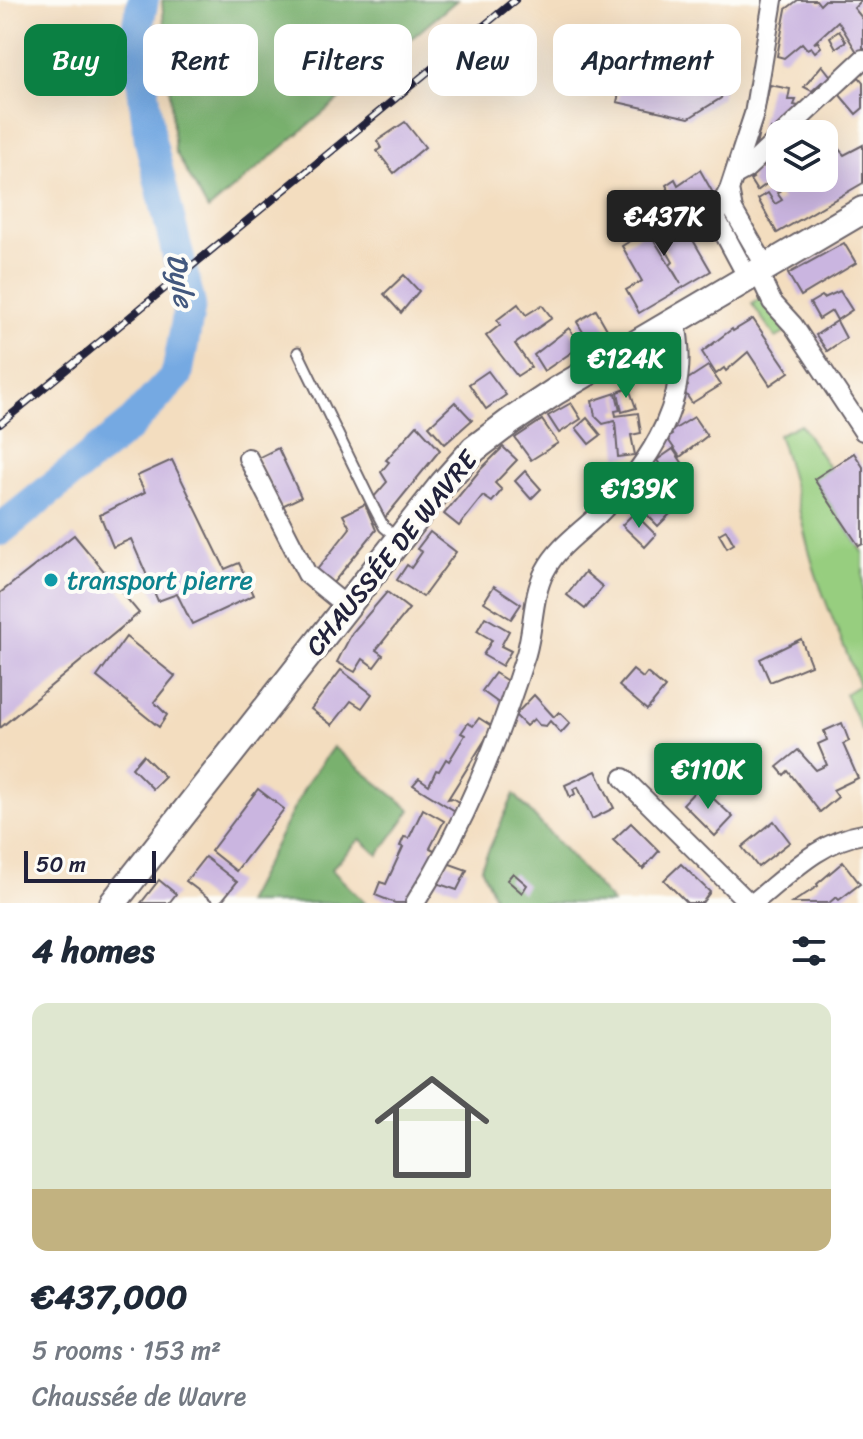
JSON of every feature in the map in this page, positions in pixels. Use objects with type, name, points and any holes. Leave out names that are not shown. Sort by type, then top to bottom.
[{"type":"main road","name":"CHAUSSÉE DE WAVRE","points":[[113,903],[398,539],[474,449],[556,391],[863,210]]},
{"type":"street","points":[[773,0],[754,114],[717,220],[757,272],[772,302],[793,325],[863,431]]},
{"type":"street","points":[[795,120],[863,59]]},
{"type":"street","points":[[732,182],[766,150]]},
{"type":"street","points":[[415,903],[475,793],[527,649],[544,573],[565,543],[625,487],[663,431],[677,384],[681,345],[675,320]]},
{"type":"street","points":[[248,458],[307,574],[346,606]]},
{"type":"street","points":[[623,778],[751,903],[818,850],[843,837],[863,834]]},
{"type":"lane","points":[[298,352],[384,527],[398,539]]},
{"type":"green space","points":[[162,0],[457,0],[412,38],[412,24],[274,24],[274,96],[343,96],[208,210],[175,151],[170,96],[258,96],[258,24],[164,24]]},
{"type":"green space","points":[[761,297],[788,331],[776,338],[752,304]]},
{"type":"green space","points":[[800,424],[830,469],[815,480],[863,552],[863,732],[845,694],[859,685],[814,568],[778,435]]},
{"type":"green space","points":[[333,747],[411,810],[378,855],[360,839],[331,869],[365,903],[245,903],[307,783]]},
{"type":"green space","points":[[514,794],[613,903],[497,903],[481,867]]},
{"type":"building","points":[[798,0],[816,0],[820,5],[825,0],[862,0],[854,8],[863,19],[863,54],[860,57],[838,21],[814,43],[818,42],[821,47],[815,52],[802,43],[784,58],[777,56],[786,9]]},
{"type":"building","points":[[839,31],[846,41],[836,48],[830,37]]},
{"type":"building","points":[[822,65],[832,78],[812,91],[804,87]]},
{"type":"building","points":[[859,77],[863,82],[863,108],[856,114],[839,94]]},
{"type":"building","points":[[770,85],[790,89],[788,100],[796,100],[794,105],[803,107],[791,120],[766,120],[766,139],[755,150]]},
{"type":"building","points":[[618,96],[721,96],[689,118],[617,102]]},
{"type":"building","points":[[405,122],[425,147],[394,173],[377,151],[381,148],[377,141]]},
{"type":"building","points":[[863,145],[863,183],[777,233],[758,199],[768,193],[775,204],[782,200],[778,192],[838,192],[838,148],[844,155]]},
{"type":"building","points":[[766,162],[766,184],[757,191],[750,175]]},
{"type":"building","points":[[700,170],[713,193],[680,211],[666,185],[675,179],[678,185]]},
{"type":"building","points":[[668,197],[711,271],[639,313],[626,290],[642,281],[622,246],[648,230],[681,284],[670,265],[673,262],[644,211]]},
{"type":"building","points":[[844,243],[856,263],[801,296],[788,274]]},
{"type":"building","points":[[404,275],[419,291],[401,313],[384,294]]},
{"type":"building","points":[[840,291],[852,310],[837,320],[832,311],[819,319],[810,303]]},
{"type":"building","points":[[518,304],[526,315],[542,305],[552,318],[515,344],[531,367],[517,376],[486,336],[500,325],[497,320]]},
{"type":"building","points":[[596,310],[608,331],[589,342],[577,322]]},
{"type":"building","points":[[753,319],[789,372],[770,385],[748,352],[726,371],[724,368],[716,374],[702,352],[732,329]]},
{"type":"building","points":[[837,321],[846,338],[827,351],[816,335]]},
{"type":"building","points":[[569,328],[581,346],[544,371],[534,355]]},
{"type":"building","points":[[708,366],[721,385],[692,403],[683,390],[688,386],[685,381]]},
{"type":"building","points":[[488,371],[506,395],[486,409],[469,384]]},
{"type":"building","points":[[629,388],[636,408],[622,412],[618,392]]},
{"type":"building","points":[[616,393],[620,410],[615,411],[616,416],[638,413],[641,433],[631,435],[635,455],[618,457],[615,421],[603,424],[595,416],[592,401]]},
{"type":"building","points":[[455,402],[472,420],[445,444],[429,426]]},
{"type":"building","points":[[571,403],[581,419],[559,433],[548,416]]},
{"type":"building","points":[[694,417],[707,436],[680,457],[667,438],[672,435],[670,432]]},
{"type":"building","points":[[587,418],[601,435],[589,444],[576,428]]},
{"type":"building","points":[[542,420],[558,443],[531,460],[515,438]]},
{"type":"building","points":[[417,425],[440,450],[384,519],[372,499],[387,482],[381,472],[389,462],[386,460]]},
{"type":"building","points":[[503,447],[517,460],[495,483],[502,490],[492,502],[483,496],[459,526],[444,514]]},
{"type":"building","points":[[278,448],[301,497],[280,507],[258,458]]},
{"type":"building","points":[[673,449],[687,470],[670,481],[657,460]]},
{"type":"building","points":[[854,453],[863,467],[863,544],[859,546],[814,479]]},
{"type":"building","points":[[172,460],[225,569],[239,563],[254,595],[192,624],[177,594],[158,601],[131,539],[113,547],[100,515],[145,492],[137,476]]},
{"type":"building","points":[[525,471],[541,489],[531,499],[515,481]]},
{"type":"building","points":[[661,483],[680,504],[658,526],[636,503]]},
{"type":"building","points":[[365,504],[376,530],[333,583],[316,571],[350,528],[343,515]]},
{"type":"building","points":[[634,513],[656,535],[645,547],[622,525]]},
{"type":"building","points":[[726,530],[734,544],[727,548],[719,534]]},
{"type":"building","points":[[430,532],[456,552],[423,597],[397,580],[407,565],[411,568],[422,552],[417,549]]},
{"type":"building","points":[[74,535],[139,613],[0,728],[0,593]]},
{"type":"building","points":[[585,572],[603,587],[585,609],[567,595]]},
{"type":"building","points":[[494,586],[521,604],[511,619],[484,602]]},
{"type":"building","points":[[387,592],[409,609],[376,650],[383,655],[374,667],[363,659],[355,672],[337,662],[352,633]]},
{"type":"building","points":[[485,617],[509,631],[501,646],[511,651],[502,666],[483,655],[492,640],[477,631]]},
{"type":"building","points":[[126,637],[175,676],[154,702],[167,715],[159,727],[97,677]]},
{"type":"building","points":[[801,639],[811,665],[770,682],[760,659]]},
{"type":"building","points":[[341,670],[372,694],[362,708],[351,701],[332,725],[311,709]]},
{"type":"building","points":[[633,670],[643,678],[647,673],[665,688],[647,710],[619,686]]},
{"type":"building","points":[[495,673],[509,682],[500,704],[482,691]]},
{"type":"building","points":[[534,695],[554,717],[559,712],[570,723],[561,733],[550,721],[546,726],[539,725],[534,719],[526,726],[515,715]]},
{"type":"building","points":[[479,718],[493,727],[448,799],[452,798],[463,805],[460,814],[413,785],[419,778],[429,785],[436,770],[439,771],[446,759],[449,761],[465,735],[461,733],[468,723],[473,726]]},
{"type":"building","points":[[842,723],[849,741],[843,744],[858,778],[833,790],[838,797],[820,812],[788,771],[784,775],[777,767],[798,750],[816,770],[827,765],[818,744],[827,740],[824,731]]},
{"type":"building","points":[[143,755],[165,777],[153,789],[132,768]]},
{"type":"building","points":[[596,771],[614,808],[592,819],[578,787],[573,789],[575,794],[570,797],[565,785]]},
{"type":"building","points":[[700,786],[733,817],[715,836],[683,804]]},
{"type":"building","points":[[258,789],[284,809],[236,871],[211,851]]},
{"type":"building","points":[[423,809],[444,821],[430,848],[436,851],[408,903],[395,903],[375,895],[380,882],[386,884],[403,847],[400,846],[404,837],[409,838]]},
{"type":"building","points":[[774,821],[790,842],[758,867],[742,847]]},
{"type":"building","points":[[631,823],[659,851],[643,869],[613,840]]},
{"type":"building","points":[[205,857],[237,882],[220,903],[215,903],[186,881]]},
{"type":"building","points":[[843,862],[860,884],[839,900],[836,897],[829,903],[792,903],[818,886]]},
{"type":"building","points":[[447,863],[467,870],[457,890],[436,883]]},
{"type":"building","points":[[681,864],[710,892],[702,903],[687,903],[664,880]]},
{"type":"building","points":[[513,873],[527,885],[522,893],[507,880]]},
{"type":"building","points":[[159,880],[176,894],[169,903],[141,903]]},
{"type":"waterway","name":"Dyle","points":[[0,530],[129,426],[177,375],[190,305],[150,140],[136,33],[143,0]]},
{"type":"railway","points":[[0,424],[515,0]]},
{"type":"place","name":"transport pierre","points":[[51,580]]}]
